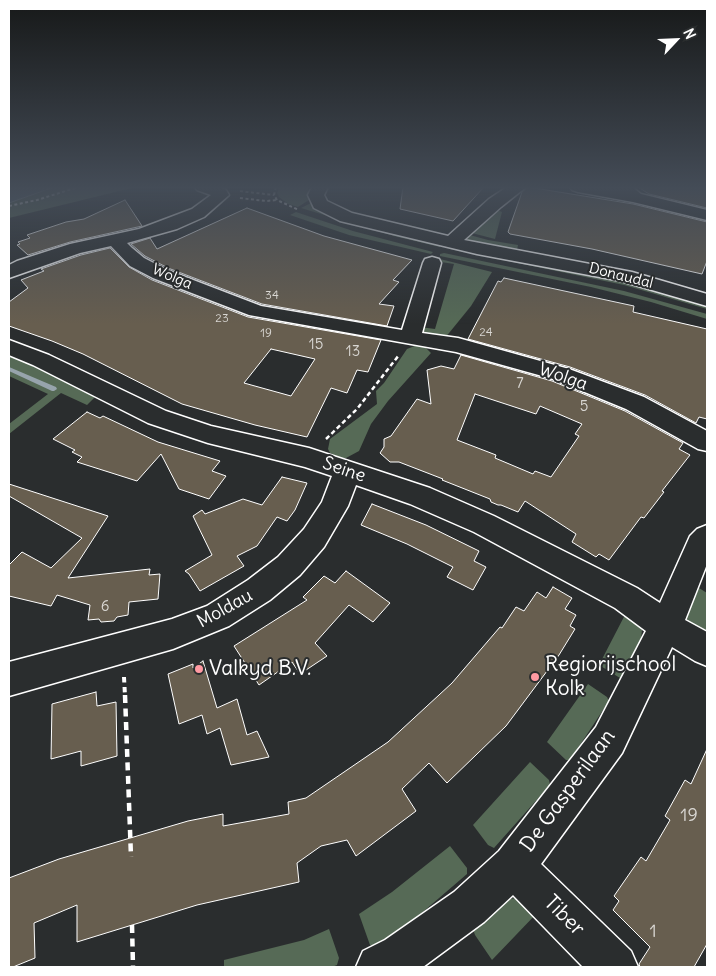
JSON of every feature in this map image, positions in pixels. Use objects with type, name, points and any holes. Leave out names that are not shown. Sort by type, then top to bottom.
[{"type":"street","points":[[9,272],[24,264],[76,248],[116,241],[148,233]]},
{"type":"street","name":"Donaudal","points":[[410,233],[625,276],[707,300]]},
{"type":"street","points":[[451,242],[462,233]]},
{"type":"street","name":"Wolga","points":[[116,241],[124,252],[137,262],[160,274],[256,311],[458,345],[561,374],[635,403],[707,442]]},
{"type":"street","points":[[410,338],[432,264]]},
{"type":"street","name":"Seine","points":[[9,347],[41,360],[157,417],[236,441],[309,458],[420,496],[484,524],[626,598],[666,626],[707,650]]},
{"type":"street","name":"Moldau","points":[[9,679],[173,634],[218,616],[258,590],[289,566],[314,538],[334,506],[348,471]]},
{"type":"street","name":"De Gasperilaan","points":[[379,967],[401,956],[468,907],[514,866],[609,740],[666,626],[700,545],[707,537]]},
{"type":"street","name":"Moldau","points":[[9,660],[45,668]]},
{"type":"street","name":"Tiber","points":[[514,866],[615,967]]},
{"type":"path","points":[[309,458],[333,431],[357,410],[410,338]]},
{"type":"path","points":[[122,649],[131,858]]},
{"type":"path","points":[[132,925],[133,967]]},
{"type":"green space","points":[[342,233],[359,233],[433,252],[431,254]]},
{"type":"green space","points":[[383,233],[404,233],[442,244],[440,247]]},
{"type":"green space","points":[[470,233],[497,233],[495,239]]},
{"type":"green space","points":[[466,234],[518,245],[517,250],[465,241],[463,239]]},
{"type":"green space","points":[[452,246],[602,275],[707,303],[707,309],[624,285],[450,249]]},
{"type":"green space","points":[[444,253],[624,291],[707,314],[707,319],[591,287],[440,256],[440,254]]},
{"type":"green space","points":[[440,259],[492,272],[471,306],[445,338],[418,330],[420,327],[435,329],[454,264],[441,262]]},
{"type":"green space","points":[[417,345],[425,347],[431,353],[388,401],[371,424],[359,451],[346,458],[340,458],[330,453],[328,449],[330,439],[377,404],[376,391],[384,383],[407,349]]},
{"type":"green space","points":[[9,354],[32,362],[97,395],[87,405],[61,393],[9,434],[9,424],[48,394],[9,376]]},
{"type":"green space","points":[[699,588],[707,593],[707,628],[704,637],[688,622],[686,614],[695,589]]},
{"type":"green space","points":[[627,611],[639,622],[642,630],[641,639],[623,677],[620,678],[599,665]]},
{"type":"green space","points":[[588,684],[607,697],[609,701],[570,760],[566,760],[547,742]]},
{"type":"green space","points":[[530,762],[549,780],[550,785],[494,848],[488,845],[473,825]]},
{"type":"green space","points":[[450,846],[467,868],[467,874],[403,929],[376,947],[370,945],[359,914],[392,892]]},
{"type":"green space","points":[[518,898],[538,912],[492,960],[475,935],[472,926],[507,899]]},
{"type":"green space","points":[[329,929],[339,958],[337,965],[332,967],[224,967],[224,960],[304,940]]},
{"type":"building","points":[[34,233],[113,233],[70,242],[28,255],[17,245],[20,244],[18,242],[30,238],[27,235]]},
{"type":"building","points":[[193,233],[315,233],[412,260],[393,280],[399,282],[379,304],[394,306],[387,326],[262,304],[168,268],[145,256],[131,244],[150,238],[157,249]]},
{"type":"building","points":[[509,233],[707,233],[707,261],[702,274],[592,249]]},
{"type":"building","points":[[110,248],[129,267],[152,280],[248,317],[381,340],[368,372],[357,370],[347,393],[331,388],[307,437],[255,425],[182,404],[83,354],[9,326],[9,302],[28,288],[21,280],[44,271],[41,269],[81,255]],"holes":[[[271,349],[315,359],[291,396],[244,383]]]},
{"type":"building","points":[[504,278],[634,306],[633,312],[707,329],[707,419],[699,417],[696,423],[645,395],[570,367],[468,339],[498,281],[501,282]]},
{"type":"building","points":[[461,355],[552,381],[625,411],[683,443],[679,449],[690,455],[644,518],[641,517],[609,560],[599,554],[596,557],[572,542],[576,534],[525,501],[518,512],[491,502],[490,499],[443,479],[399,462],[390,462],[380,453],[384,447],[384,439],[391,436],[417,399],[431,404],[427,370],[441,366],[454,369]],"holes":[[[475,394],[536,414],[540,406],[582,424],[575,434],[579,436],[551,477],[535,471],[533,474],[495,458],[496,455],[457,440]]]},
{"type":"building","points":[[87,412],[100,418],[103,416],[158,442],[220,461],[212,471],[226,476],[209,499],[179,489],[161,454],[137,481],[77,462],[82,457],[72,452],[75,450],[53,439]]},
{"type":"building","points":[[282,477],[307,483],[295,510],[287,521],[277,517],[257,546],[237,556],[244,566],[200,591],[185,571],[212,555],[193,516],[202,510],[205,514],[243,499],[262,505]]},
{"type":"building","points":[[9,484],[108,516],[68,578],[150,569],[149,575],[160,574],[158,599],[129,602],[128,615],[117,617],[114,621],[101,622],[99,619],[88,620],[90,605],[57,595],[51,606],[9,596],[9,565],[22,552],[51,568],[82,538],[9,496]]},
{"type":"building","points":[[372,504],[426,525],[479,551],[474,561],[486,567],[473,590],[447,577],[453,567],[407,544],[361,525]]},
{"type":"building","points":[[346,571],[390,603],[373,622],[349,605],[315,643],[327,656],[300,674],[292,662],[259,685],[234,646],[307,600],[303,597],[324,576],[335,583]]},
{"type":"building","points":[[553,587],[572,598],[565,609],[576,615],[570,626],[575,629],[559,655],[506,726],[447,783],[429,763],[402,789],[416,811],[356,856],[347,840],[321,846],[297,863],[299,882],[197,905],[77,942],[77,905],[34,923],[35,958],[9,967],[9,878],[59,859],[188,821],[223,814],[223,826],[289,814],[288,802],[306,798],[388,742],[452,683],[500,627],[502,628],[516,607],[524,611],[537,592],[546,598]]},
{"type":"building","points":[[203,661],[217,708],[237,699],[247,735],[257,731],[269,757],[231,765],[220,728],[207,734],[202,715],[179,724],[168,674],[193,664],[193,668]]},
{"type":"building","points":[[96,692],[97,706],[116,702],[117,756],[81,766],[81,751],[51,759],[52,704]]},
{"type":"building","points":[[707,749],[707,944],[694,967],[640,967],[639,964],[650,947],[613,910],[619,901],[614,896],[641,857],[646,861],[670,820],[665,816],[685,780],[691,784]]},
{"type":"waterway","points":[[9,369],[54,389]]},
{"type":"place","name":"Valkyd B.V.","points":[[199,669]]},
{"type":"place","name":"Regiorijschool Kolk","points":[[535,677]]}]
